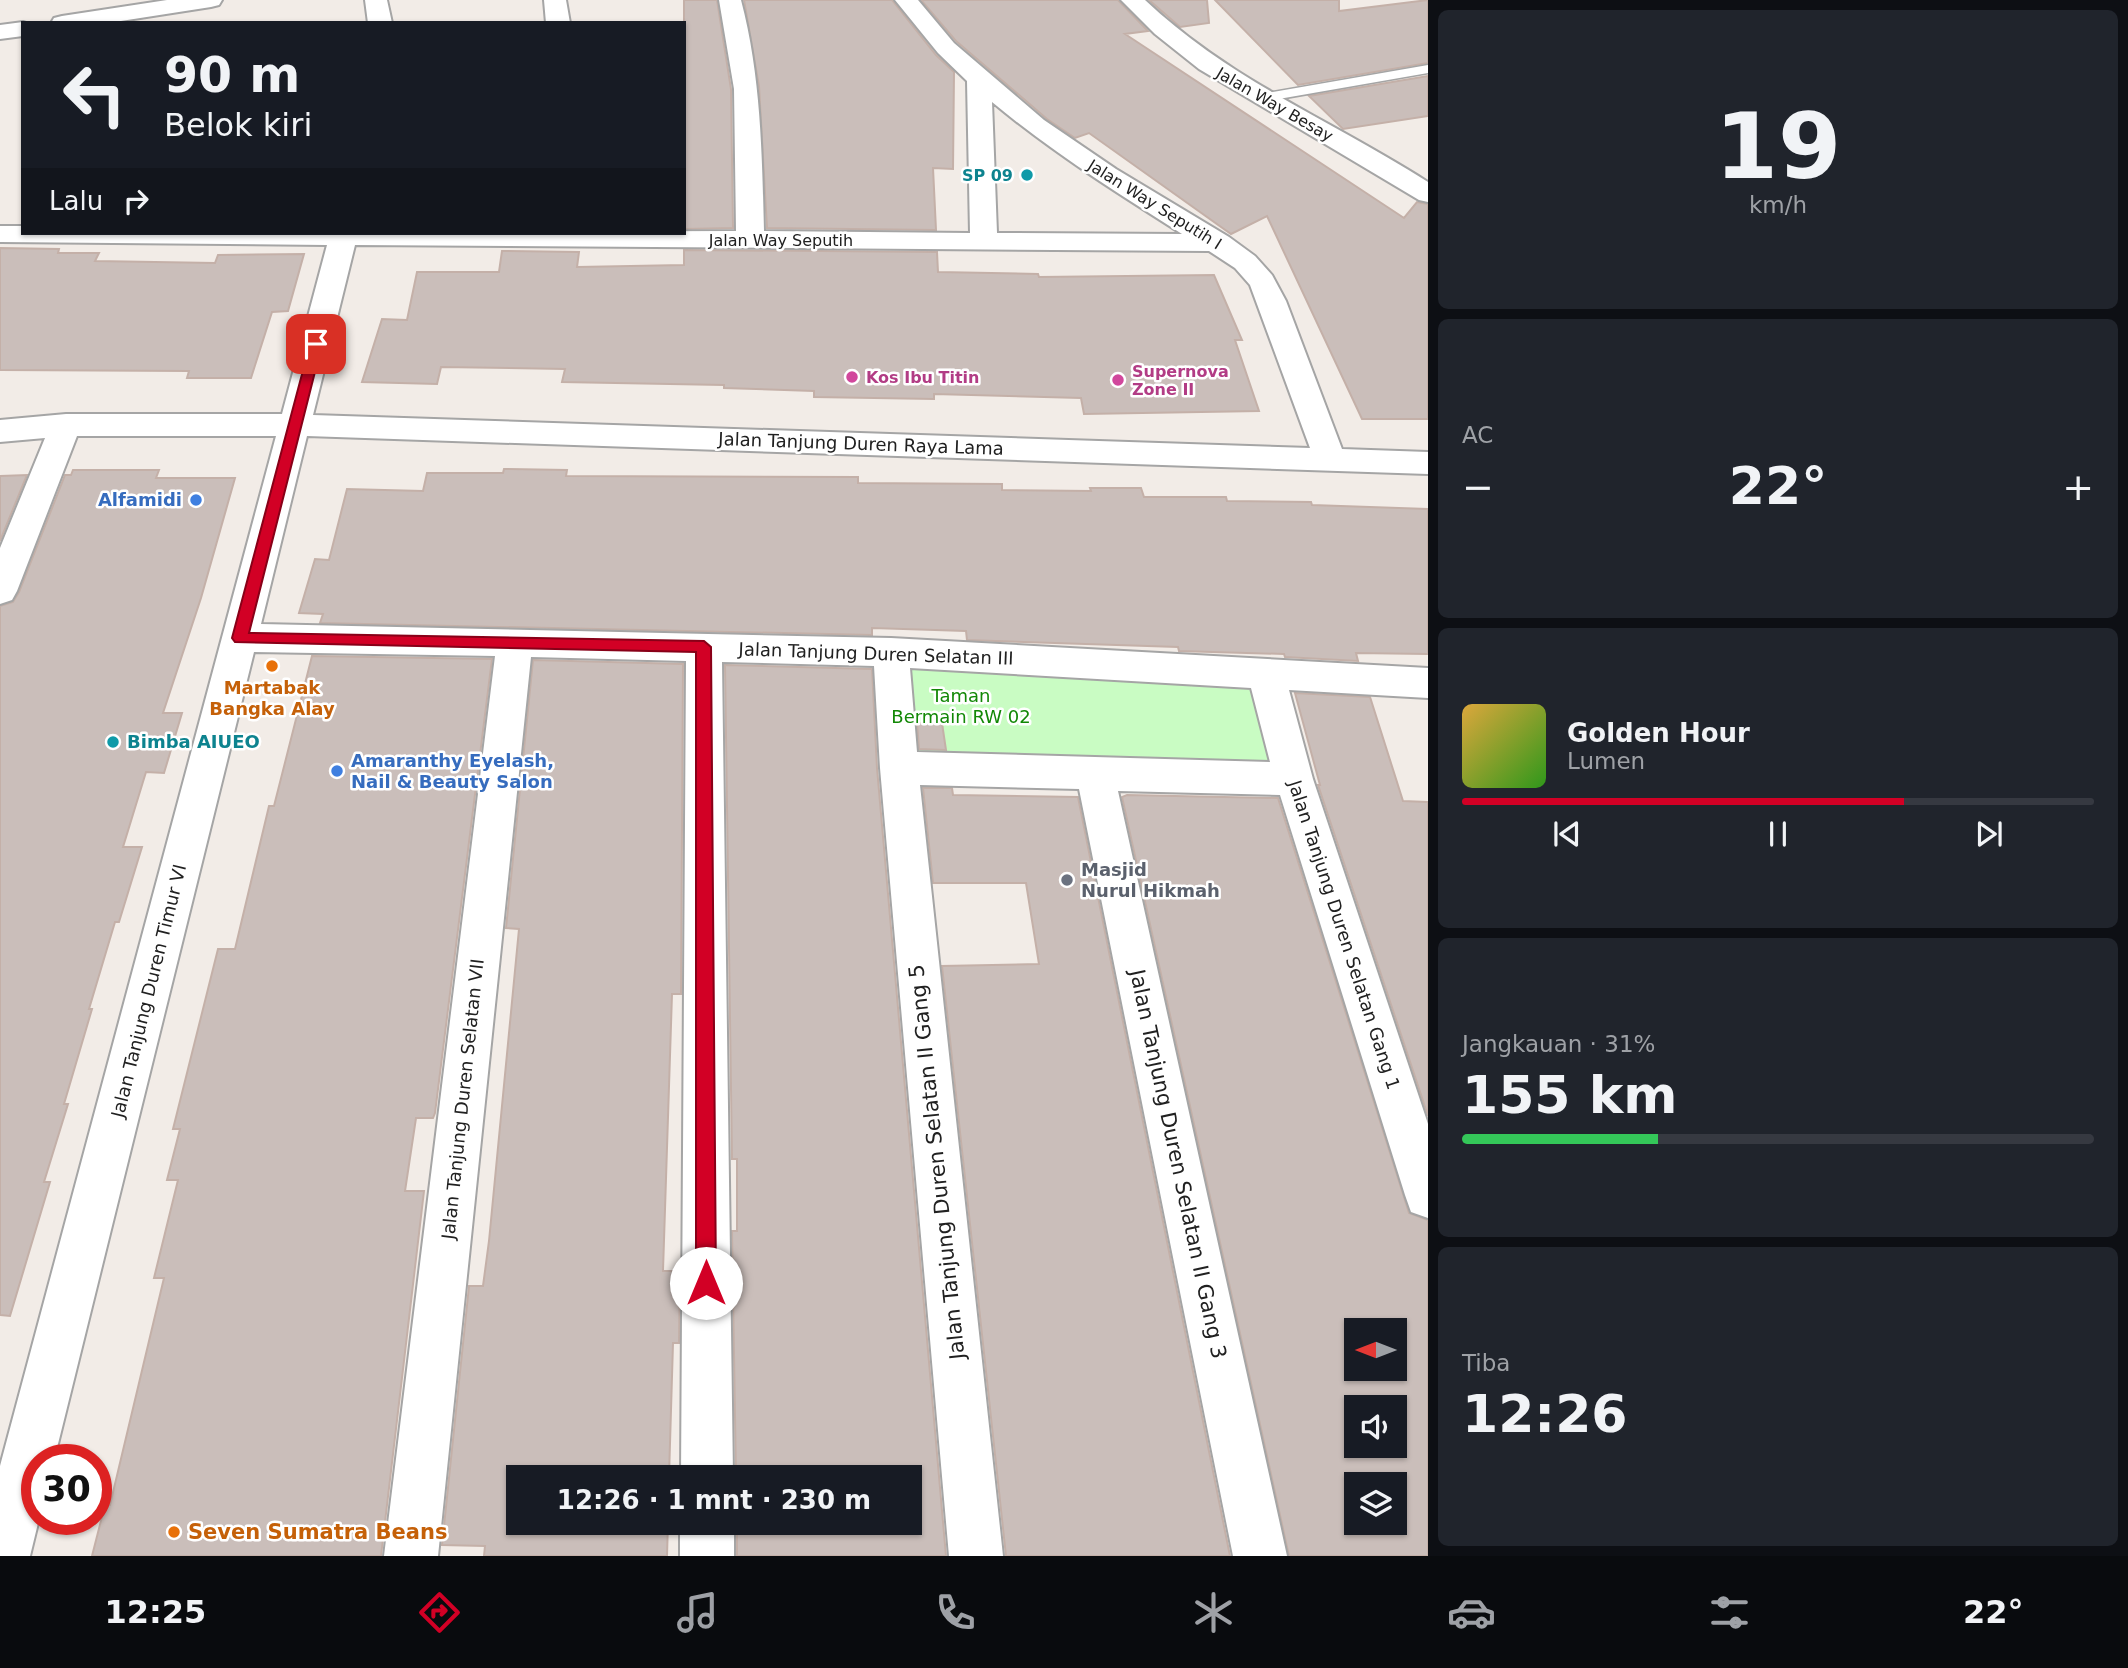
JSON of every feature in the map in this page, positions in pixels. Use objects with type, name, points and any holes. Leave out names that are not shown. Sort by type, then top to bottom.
[{"type":"street","points":[[61,21],[64,0]]},
{"type":"street","points":[[74,21],[211,0]]},
{"type":"street","points":[[376,0],[380,21]]},
{"type":"street","points":[[555,0],[558,21]]},
{"type":"street","points":[[730,0],[743,62],[748,103],[750,240]]},
{"type":"street","name":"Jalan Way Seputih I","points":[[906,0],[946,48],[1035,125],[1107,175],[1219,243],[1245,262],[1262,281],[1272,301],[1331,459]]},
{"type":"street","name":"Jalan Way Besay","points":[[1132,0],[1178,42],[1217,71],[1428,194]]},
{"type":"street","points":[[0,32],[21,29]]},
{"type":"street","points":[[979,79],[985,241]]},
{"type":"street","name":"Jalan Way Seputih","points":[[0,234],[21,234]]},
{"type":"street","name":"Jalan Way Seputih","points":[[115,235],[544,235],[750,240],[1219,243]]},
{"type":"street","points":[[295,425],[344,237]]},
{"type":"street","points":[[0,591],[66,425]]},
{"type":"street","name":"Jalan Tanjung Duren Raya Lama","points":[[0,431],[66,425],[295,425],[1428,463]]},
{"type":"street","name":"Jalan Tanjung Duren Timur VI","points":[[3,1556],[295,425]]},
{"type":"street","name":"Jalan Tanjung Duren Selatan III","points":[[240,638],[891,652],[1428,683]]},
{"type":"street","name":"Jalan Tanjung Duren Selatan VII","points":[[411,1556],[515,642]]},
{"type":"street","points":[[704,647],[707,1465]]},
{"type":"street","name":"Jalan Tanjung Duren Selatan II Gang 5","points":[[891,652],[899,768],[976,1556]]},
{"type":"street","name":"Jalan Tanjung Duren Selatan Gang 1","points":[[1266,674],[1294,779],[1428,1195]]},
{"type":"street","points":[[899,768],[1294,779]]},
{"type":"street","name":"Jalan Tanjung Duren Selatan II Gang 3","points":[[1095,773],[1260,1556]]},
{"type":"street","points":[[707,1535],[707,1556]]},
{"type":"lane","points":[[1262,98],[1428,69]]},
{"type":"green space","name":"Taman Bermain RW 02","points":[[892,644],[1255,665],[1288,774],[904,764]]},
{"type":"building","points":[[684,0],[717,0],[731,89],[733,228],[686,229]]},
{"type":"building","points":[[744,0],[892,0],[936,55],[954,72],[953,169],[933,168],[936,230],[767,228],[759,86]]},
{"type":"building","points":[[921,0],[1118,0],[1148,31],[1125,34],[1404,218],[1417,202],[1428,204],[1428,419],[1362,419],[1267,216],[1231,234],[1089,133],[1075,138],[1047,119],[956,41]]},
{"type":"building","points":[[1149,0],[1207,0],[1209,23],[1180,27]]},
{"type":"building","points":[[1215,0],[1339,0],[1339,11],[1428,0],[1428,63],[1298,85]]},
{"type":"building","points":[[1428,76],[1428,116],[1343,129],[1309,96]]},
{"type":"building","points":[[0,248],[99,253],[95,261],[215,263],[218,255],[304,254],[288,311],[272,312],[251,378],[187,378],[189,371],[0,370]]},
{"type":"building","points":[[684,250],[937,252],[938,272],[1038,274],[1039,277],[1214,275],[1242,340],[1235,340],[1259,411],[1084,414],[1081,398],[934,394],[934,399],[814,397],[814,391],[724,388],[724,385],[562,382],[565,369],[441,367],[437,384],[362,382],[382,319],[407,320],[417,272],[499,272],[502,251],[579,252],[577,267],[684,265]]},
{"type":"building","points":[[504,469],[567,470],[566,476],[858,477],[858,483],[1002,484],[1002,490],[1091,491],[1090,488],[1141,488],[1144,497],[1226,497],[1227,501],[1311,502],[1312,505],[1428,509],[1428,654],[1356,653],[1358,661],[1285,657],[1284,654],[1179,651],[1178,647],[967,640],[966,631],[872,628],[872,635],[320,623],[323,614],[299,613],[315,559],[329,560],[347,489],[423,491],[427,473],[503,473]]},
{"type":"building","points":[[73,470],[159,470],[156,478],[235,478],[201,598],[163,713],[182,713],[164,773],[146,772],[123,847],[142,847],[119,922],[115,922],[89,1009],[92,1009],[64,1104],[68,1104],[44,1182],[50,1182],[10,1316],[0,1315],[0,606],[13,602],[19,592],[65,475],[71,475]]},
{"type":"building","points":[[27,475],[0,541],[0,476]]},
{"type":"building","points":[[312,656],[492,659],[435,1113],[433,1118],[416,1118],[405,1191],[424,1191],[381,1556],[92,1556],[97,1535],[112,1535],[112,1497],[164,1278],[154,1278],[178,1180],[167,1180],[180,1129],[173,1129],[218,949],[235,949],[269,806],[274,806]]},
{"type":"building","points":[[533,660],[683,664],[681,994],[672,994],[663,1271],[680,1271],[679,1343],[673,1343],[669,1465],[506,1465],[506,1535],[668,1535],[667,1556],[484,1556],[485,1546],[442,1545],[469,1286],[483,1286],[489,1241],[519,929],[506,928]]},
{"type":"building","points":[[725,665],[872,669],[877,768],[946,1556],[737,1556],[737,1535],[922,1535],[922,1465],[736,1465],[732,1231],[737,1231],[737,1159],[732,1159]]},
{"type":"building","points":[[1295,693],[1370,697],[1403,801],[1428,802],[1428,1116],[1318,785]]},
{"type":"building","points":[[917,723],[942,723],[946,750],[919,749]]},
{"type":"building","points":[[923,788],[952,788],[953,795],[1078,797],[1230,1556],[1006,1556],[942,966],[1039,964],[1026,883],[933,883]]},
{"type":"building","points":[[1127,795],[1278,798],[1409,1213],[1428,1220],[1428,1556],[1289,1556],[1122,797]]},
{"type":"place","name":"SP 09","points":[[1027,175]]},
{"type":"place","name":"Kos Ibu Titin","points":[[852,377]]},
{"type":"place","name":"Supernova Zone II","points":[[1118,380]]},
{"type":"place","name":"Alfamidi","points":[[196,500]]},
{"type":"place","name":"Martabak Bangka Alay","points":[[272,666]]},
{"type":"place","name":"Bimba AIUEO","points":[[113,742]]},
{"type":"place","name":"Amaranthy Eyelash, Nail & Beauty Salon","points":[[337,771]]},
{"type":"place","name":"Masjid Nurul Hikmah","points":[[1067,880]]},
{"type":"place","name":"Seven Sumatra Beans","points":[[174,1532]]},
{"type":"route","points":[[316,344],[240,638],[704,647],[706,1283]]}]
